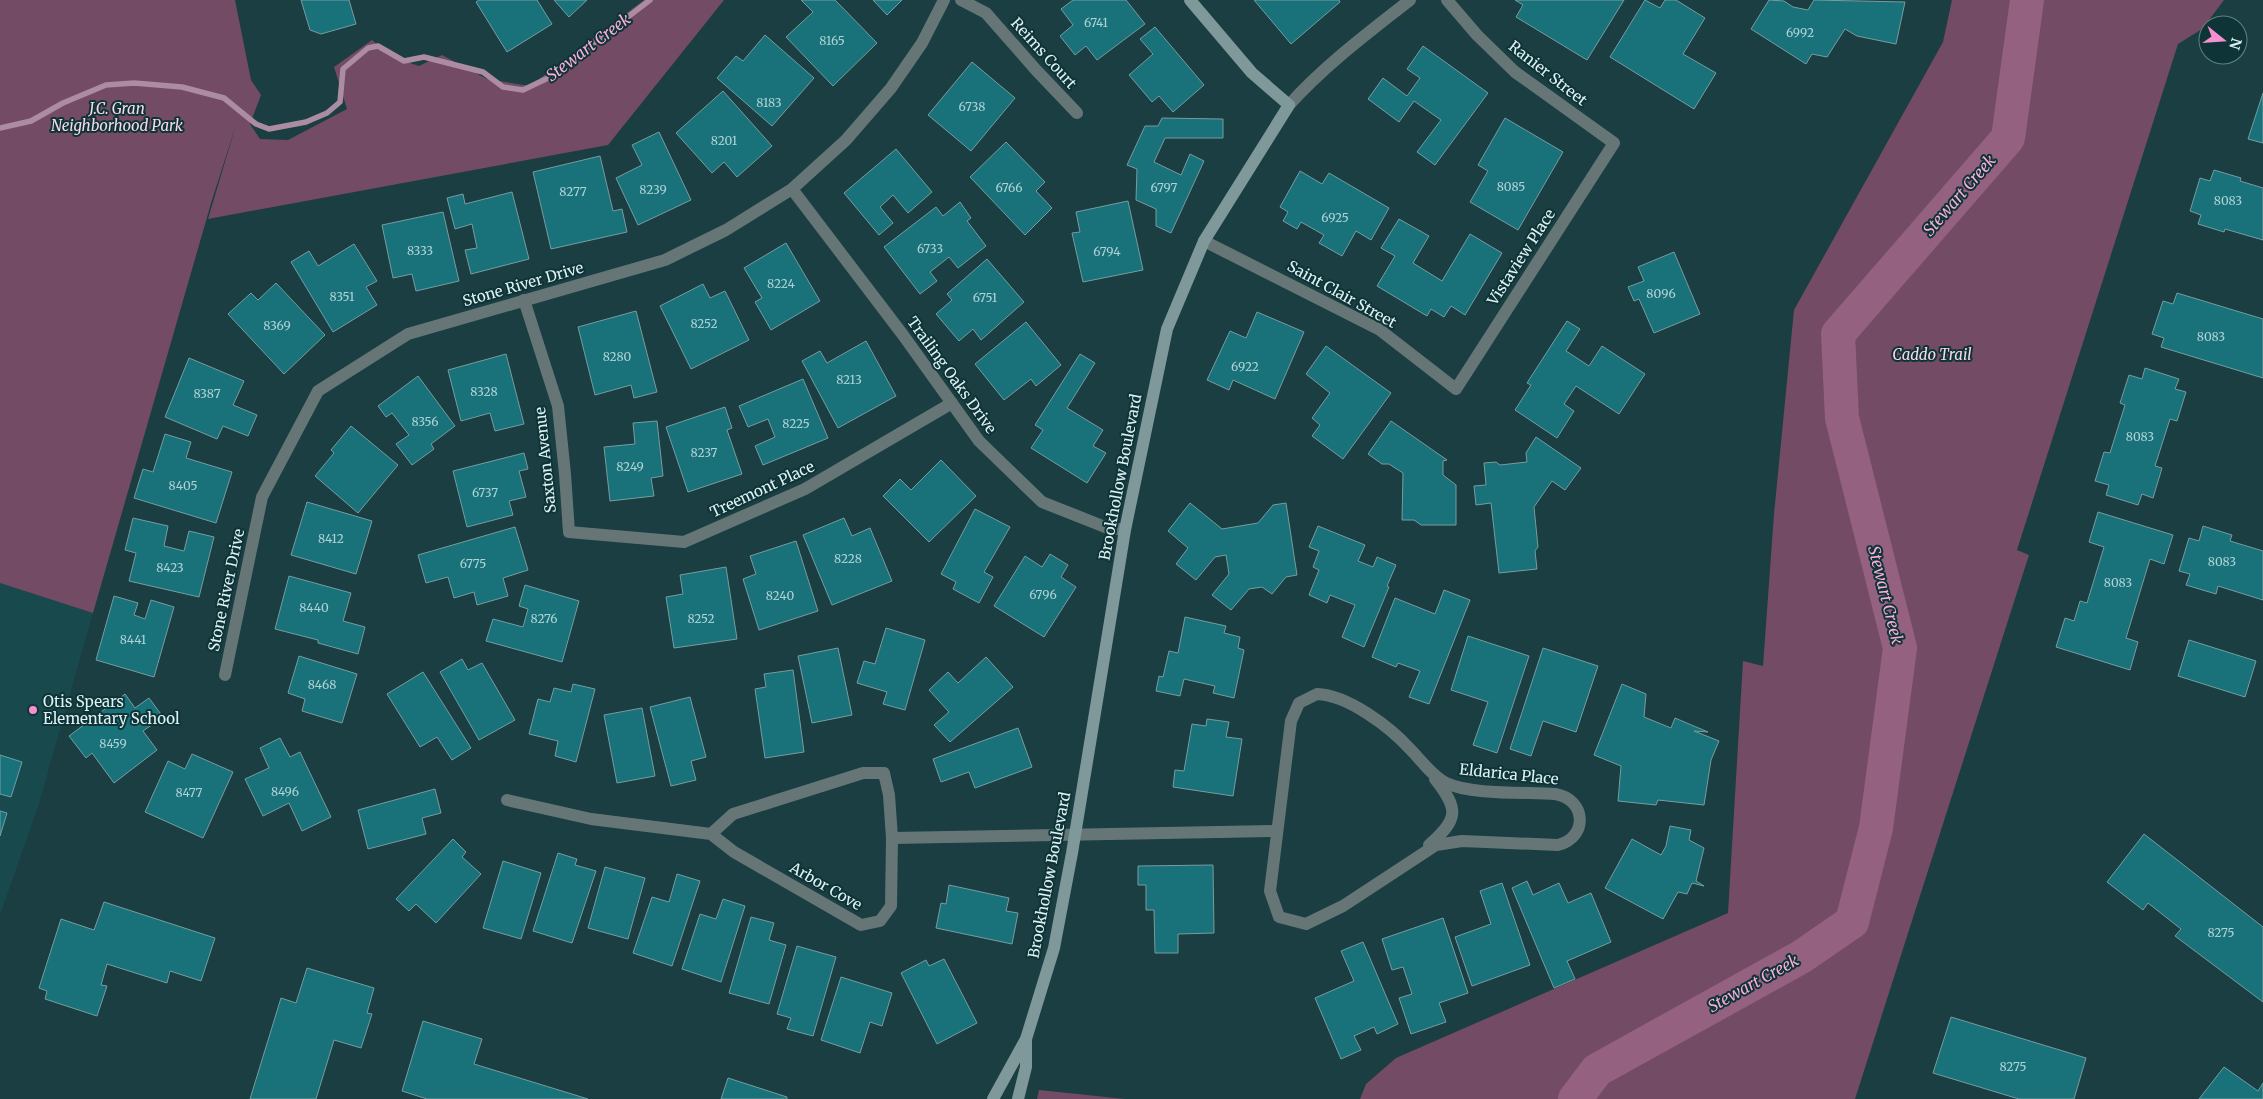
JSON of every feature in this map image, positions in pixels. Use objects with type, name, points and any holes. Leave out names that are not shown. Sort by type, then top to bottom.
[{"type":"street","name":"Stone River Drive","points":[[225,675],[262,497],[318,391],[408,334],[665,260],[726,230],[792,189],[846,140],[891,88],[922,43],[944,0]]},
{"type":"street","name":"Reims Court","points":[[961,0],[986,13],[1036,70],[1078,112]]},
{"type":"street","points":[[1190,0],[1252,73],[1289,105]]},
{"type":"street","name":"Brookhollow Boulevard","points":[[993,1099],[1026,1039],[1054,948],[1075,835],[1124,530],[1167,329],[1204,241],[1289,105],[1310,82],[1337,58],[1410,0]]},
{"type":"street","name":"Ranier Street","points":[[1447,0],[1514,72],[1614,142]]},
{"type":"street","name":"Vistaview Place","points":[[1456,389],[1614,142]]},
{"type":"street","name":"Trailing Oaks Drive","points":[[792,189],[903,334],[979,441],[1042,502],[1105,527],[1124,530]]},
{"type":"street","name":"Saint Clair Street","points":[[1204,241],[1380,330],[1456,389]]},
{"type":"street","name":"Saxton Avenue","points":[[524,300],[558,406],[566,474],[569,532]]},
{"type":"street","name":"Treemont Place","points":[[569,532],[684,542],[805,489],[952,403]]},
{"type":"street","name":"Eldarica Place","points":[[1324,694],[1358,709],[1394,734],[1441,780],[1462,788],[1563,796],[1576,806],[1580,821],[1574,836],[1566,843],[1558,845],[1455,841],[1436,845],[1343,906],[1306,924],[1279,917],[1270,891],[1277,831],[1291,721],[1295,708],[1305,699],[1324,694]]},
{"type":"street","name":"Eldarica Place","points":[[1416,857],[1447,829],[1452,816],[1449,798],[1424,765]]},
{"type":"street","name":"Arbor Cove","points":[[863,773],[884,773],[889,795],[892,838],[892,906],[880,921],[861,925],[734,852],[711,834],[733,814],[863,773]]},
{"type":"street","points":[[508,800],[591,819],[711,834]]},
{"type":"street","points":[[892,838],[1277,831]]},
{"type":"street","name":"Brookhollow Boulevard","points":[[1018,1099],[1026,1067],[1026,1039]]},
{"type":"shaded area","name":"Otis Spears Elementary School","points":[[0,583],[93,613],[38,807],[0,915]]},
{"type":"green space","name":"J.C. Gran Neighborhood Park","points":[[0,0],[235,0],[251,80],[261,95],[250,124],[260,139],[288,140],[347,109],[334,67],[372,40],[392,57],[419,66],[442,55],[487,79],[530,86],[644,0],[724,0],[608,145],[208,219],[236,125],[212,200],[93,613],[0,583]]},
{"type":"green space","name":"Caddo Trail","points":[[1952,0],[2224,0],[2213,15],[2198,15],[2198,32],[2178,44],[2017,550],[2029,555],[1855,1099],[1360,1099],[1366,1084],[1396,1058],[1728,913],[1743,661],[1763,666],[1774,514],[1794,310],[1943,42]]},
{"type":"green space","points":[[1039,1090],[1125,1099],[1037,1099]]},
{"type":"building","points":[[301,0],[349,0],[356,24],[321,34],[310,30]]},
{"type":"building","points":[[479,0],[537,0],[552,24],[507,52],[476,2]]},
{"type":"building","points":[[554,0],[587,0],[569,17]]},
{"type":"building","points":[[801,0],[835,0],[877,43],[833,86],[786,37],[813,12]]},
{"type":"building","points":[[873,0],[902,0],[887,15]]},
{"type":"building","points":[[1073,0],[1126,0],[1145,24],[1097,60],[1086,46],[1075,55],[1060,36],[1073,25],[1061,9]]},
{"type":"building","points":[[1254,0],[1339,0],[1340,2],[1291,44]]},
{"type":"building","points":[[1515,0],[1624,0],[1587,60],[1516,17],[1523,5]]},
{"type":"building","points":[[1645,0],[1660,8],[1665,0],[1676,0],[1705,18],[1683,54],[1716,73],[1694,109],[1610,57]]},
{"type":"building","points":[[1769,0],[1784,1],[1793,7],[1808,10],[1814,0],[1905,2],[1896,44],[1857,36],[1845,29],[1827,57],[1812,54],[1806,64],[1751,29]]},
{"type":"building","points":[[1155,27],[1204,85],[1173,112],[1159,96],[1152,102],[1129,75],[1153,54],[1140,39]]},
{"type":"building","points":[[765,35],[814,78],[772,126],[717,78],[736,56],[743,61]]},
{"type":"building","points":[[1423,46],[1488,93],[1435,165],[1417,152],[1441,120],[1414,101],[1399,122],[1368,99],[1383,78],[1407,96],[1420,78],[1407,69]]},
{"type":"building","points":[[972,62],[1015,98],[971,151],[928,115]]},
{"type":"building","points":[[723,91],[772,146],[737,177],[724,162],[712,173],[676,133]]},
{"type":"building","points":[[2263,93],[2263,143],[2248,139]]},
{"type":"building","points":[[1162,118],[1223,119],[1223,138],[1165,138],[1154,162],[1181,175],[1190,154],[1204,161],[1171,233],[1156,226],[1156,209],[1136,200],[1137,169],[1127,165],[1145,126],[1158,126]]},
{"type":"building","points":[[1505,118],[1563,152],[1518,230],[1470,202],[1488,171],[1478,165]]},
{"type":"building","points":[[659,132],[691,200],[638,225],[616,178],[642,165],[632,145]]},
{"type":"building","points":[[1006,142],[1045,182],[1036,191],[1052,208],[1025,235],[970,177]]},
{"type":"building","points":[[896,149],[932,192],[908,213],[893,195],[880,207],[893,223],[879,235],[844,193]]},
{"type":"building","points":[[600,156],[613,211],[622,209],[627,232],[551,249],[533,172]]},
{"type":"building","points":[[2214,170],[2241,178],[2240,181],[2263,188],[2263,240],[2225,229],[2224,232],[2198,224],[2201,215],[2190,211],[2200,178],[2210,181]]},
{"type":"building","points":[[1300,171],[1322,184],[1329,173],[1389,208],[1371,240],[1356,231],[1342,256],[1319,243],[1324,235],[1301,222],[1297,229],[1283,221],[1288,212],[1280,207]]},
{"type":"building","points":[[512,192],[529,259],[471,274],[465,250],[477,248],[472,224],[455,229],[447,198],[463,194],[465,204]]},
{"type":"building","points":[[1128,201],[1143,270],[1083,282],[1072,233],[1080,232],[1076,212]]},
{"type":"building","points":[[960,202],[971,218],[967,221],[986,246],[958,268],[949,257],[930,272],[937,281],[920,294],[884,247],[936,207],[943,216]]},
{"type":"building","points":[[443,212],[459,281],[416,291],[412,274],[393,278],[382,225]]},
{"type":"building","points":[[1399,219],[1429,236],[1413,263],[1442,281],[1470,234],[1502,253],[1465,315],[1451,306],[1444,317],[1431,309],[1427,316],[1377,286],[1395,256],[1381,248]]},
{"type":"building","points":[[786,243],[820,301],[771,330],[755,302],[762,298],[744,268]]},
{"type":"building","points":[[354,244],[377,281],[366,287],[377,305],[333,332],[291,262],[309,251],[318,266]]},
{"type":"building","points":[[1674,252],[1700,314],[1654,333],[1639,299],[1634,301],[1628,287],[1644,281],[1638,267]]},
{"type":"building","points":[[987,259],[1024,302],[981,340],[973,329],[959,341],[936,314],[952,300],[947,294]]},
{"type":"building","points":[[276,283],[325,335],[284,374],[228,314],[251,293],[258,300]]},
{"type":"building","points":[[703,284],[710,298],[725,291],[749,340],[691,369],[660,306]]},
{"type":"building","points":[[2177,293],[2263,319],[2263,378],[2161,347],[2164,338],[2152,334],[2163,301],[2173,304]]},
{"type":"building","points":[[636,311],[657,392],[634,398],[631,385],[595,395],[578,327]]},
{"type":"building","points":[[1257,312],[1304,332],[1275,399],[1233,380],[1229,390],[1207,380],[1230,331],[1246,338]]},
{"type":"building","points":[[1567,321],[1580,329],[1566,351],[1589,366],[1602,346],[1645,374],[1619,414],[1576,386],[1564,404],[1574,411],[1557,438],[1515,410],[1531,385],[1527,383]]},
{"type":"building","points":[[1026,322],[1061,365],[1036,386],[1031,379],[1004,400],[975,364]]},
{"type":"building","points":[[866,341],[896,396],[838,428],[802,361],[820,351],[827,363]]},
{"type":"building","points":[[1326,346],[1391,393],[1343,459],[1312,436],[1320,425],[1312,418],[1330,393],[1306,374]]},
{"type":"building","points":[[506,354],[524,424],[495,431],[490,413],[461,421],[448,370]]},
{"type":"building","points":[[1080,354],[1095,363],[1067,408],[1103,430],[1093,446],[1106,453],[1087,483],[1031,448],[1043,430],[1035,425]]},
{"type":"building","points":[[189,358],[244,381],[233,405],[257,415],[248,436],[223,426],[217,439],[165,417]]},
{"type":"building","points":[[2145,368],[2179,379],[2175,389],[2186,392],[2177,421],[2170,419],[2155,466],[2162,468],[2153,498],[2142,494],[2138,505],[2106,495],[2109,485],[2095,481],[2104,452],[2110,453],[2125,405],[2120,403],[2129,375],[2142,379]]},
{"type":"building","points":[[418,376],[455,426],[431,444],[434,449],[412,465],[396,444],[409,435],[392,413],[386,417],[378,406]]},
{"type":"building","points":[[803,379],[828,438],[763,465],[755,446],[775,437],[768,419],[748,427],[739,406]]},
{"type":"building","points":[[725,407],[732,428],[727,430],[742,474],[688,492],[666,427]]},
{"type":"building","points":[[657,421],[663,476],[651,478],[654,496],[610,501],[604,447],[635,444],[633,423]]},
{"type":"building","points":[[1391,421],[1447,460],[1443,461],[1443,475],[1456,485],[1456,525],[1421,525],[1414,520],[1402,520],[1403,473],[1389,464],[1382,464],[1368,454]]},
{"type":"building","points":[[351,426],[398,465],[358,513],[315,476],[334,453],[331,450]]},
{"type":"building","points":[[165,434],[191,442],[186,458],[232,472],[216,523],[134,498],[143,469],[153,472]]},
{"type":"building","points":[[1536,437],[1581,468],[1565,490],[1552,481],[1534,507],[1538,547],[1535,551],[1537,569],[1499,573],[1491,503],[1476,505],[1474,486],[1486,485],[1484,463],[1496,462],[1500,465],[1527,462],[1526,453]]},
{"type":"building","points":[[524,453],[528,469],[519,471],[526,497],[509,501],[513,515],[467,527],[453,471]]},
{"type":"building","points":[[941,460],[976,496],[929,542],[883,496],[900,479],[911,490]]},
{"type":"building","points":[[307,502],[372,521],[356,574],[291,555]]},
{"type":"building","points":[[1190,503],[1222,529],[1258,523],[1273,505],[1286,503],[1297,575],[1286,577],[1272,594],[1262,587],[1249,589],[1231,610],[1212,595],[1229,574],[1226,555],[1215,557],[1196,580],[1176,564],[1188,548],[1168,531]]},
{"type":"building","points":[[975,509],[1010,527],[984,572],[993,577],[979,603],[953,589],[956,582],[941,574]]},
{"type":"building","points":[[2098,512],[2173,535],[2164,564],[2150,559],[2126,638],[2138,642],[2130,670],[2056,647],[2065,618],[2074,621],[2080,601],[2087,603],[2104,547],[2089,542]]},
{"type":"building","points":[[133,518],[168,526],[164,546],[184,551],[189,531],[214,537],[199,597],[129,581],[136,553],[125,550]]},
{"type":"building","points":[[844,518],[852,536],[870,528],[892,581],[832,605],[803,535]]},
{"type":"building","points":[[1318,526],[1365,545],[1358,561],[1373,567],[1377,557],[1396,565],[1364,647],[1342,637],[1355,605],[1330,595],[1327,603],[1309,595],[1319,570],[1313,567],[1319,551],[1309,547]]},
{"type":"building","points":[[2203,526],[2232,535],[2230,541],[2263,551],[2263,600],[2218,586],[2216,594],[2186,585],[2190,574],[2179,571],[2189,538],[2199,541]]},
{"type":"building","points":[[515,527],[528,570],[503,578],[508,596],[477,605],[474,592],[454,598],[448,577],[426,583],[418,555]]},
{"type":"building","points":[[796,541],[818,611],[759,630],[743,579],[756,574],[750,556]]},
{"type":"building","points":[[1050,554],[1068,565],[1061,577],[1076,587],[1044,637],[994,606],[1025,556],[1042,567]]},
{"type":"building","points":[[726,567],[737,639],[674,648],[666,597],[683,594],[680,575]]},
{"type":"building","points":[[289,576],[351,593],[343,621],[365,627],[358,654],[318,643],[318,640],[275,629]]},
{"type":"building","points":[[525,585],[579,601],[562,662],[486,641],[493,619],[523,627],[528,609],[519,606]]},
{"type":"building","points":[[1444,590],[1470,600],[1429,704],[1409,697],[1420,671],[1398,663],[1396,667],[1372,657],[1395,598],[1435,614]]},
{"type":"building","points":[[114,596],[138,603],[134,615],[145,619],[151,600],[174,607],[154,677],[96,660]]},
{"type":"building","points":[[1185,617],[1226,626],[1224,633],[1240,637],[1238,648],[1244,650],[1234,698],[1213,693],[1215,686],[1184,679],[1180,696],[1156,691],[1159,676],[1163,677],[1169,651],[1178,653]]},
{"type":"building","points":[[886,628],[925,640],[905,710],[883,704],[887,692],[857,683],[864,661],[875,664]]},
{"type":"building","points":[[1468,636],[1529,656],[1497,753],[1473,745],[1488,702],[1451,690]]},
{"type":"building","points":[[2189,640],[2256,661],[2245,697],[2178,676]]},
{"type":"building","points":[[838,648],[852,715],[812,723],[798,656]]},
{"type":"building","points":[[1543,648],[1598,666],[1576,732],[1543,721],[1531,756],[1510,749]]},
{"type":"building","points":[[299,656],[357,674],[342,723],[302,711],[305,699],[288,693]]},
{"type":"building","points":[[986,657],[1013,687],[950,742],[934,725],[949,712],[929,690],[948,672],[958,683]]},
{"type":"building","points":[[462,659],[468,670],[482,663],[515,720],[479,740],[440,672]]},
{"type":"building","points":[[793,670],[804,752],[765,758],[755,689],[766,687],[764,674]]},
{"type":"building","points":[[423,672],[471,748],[452,760],[437,737],[420,747],[387,694]]},
{"type":"building","points":[[573,684],[595,689],[576,762],[555,756],[558,741],[529,734],[538,699],[550,702],[554,688],[571,692]]},
{"type":"building","points":[[1622,684],[1646,694],[1644,717],[1671,728],[1675,718],[1708,732],[1694,731],[1719,741],[1711,760],[1704,805],[1658,800],[1656,805],[1618,801],[1621,766],[1594,755]]},
{"type":"building","points":[[125,694],[135,708],[149,698],[163,717],[143,731],[157,750],[114,783],[92,753],[86,758],[69,736]]},
{"type":"building","points":[[690,697],[706,757],[691,761],[696,780],[671,786],[650,707]]},
{"type":"building","points":[[642,708],[655,776],[617,783],[604,715]]},
{"type":"building","points":[[1207,719],[1229,722],[1226,737],[1242,739],[1233,796],[1173,787],[1175,770],[1184,771],[1192,724],[1206,726]]},
{"type":"building","points":[[1018,728],[1032,767],[975,788],[969,772],[941,782],[933,759]]},
{"type":"building","points":[[280,738],[290,757],[300,752],[331,817],[302,831],[289,803],[263,816],[245,779],[269,768],[260,748]]},
{"type":"building","points":[[192,754],[233,772],[203,838],[145,812],[168,761],[185,769]]},
{"type":"building","points":[[0,755],[22,762],[11,797],[0,794]]},
{"type":"building","points":[[435,789],[441,813],[422,818],[426,834],[368,849],[358,810]]},
{"type":"building","points":[[0,811],[7,813],[0,836]]},
{"type":"building","points":[[1670,826],[1691,830],[1689,840],[1704,848],[1696,881],[1704,886],[1692,883],[1687,894],[1678,892],[1663,919],[1605,888],[1632,839],[1661,855],[1666,846]]},
{"type":"building","points":[[2144,834],[2263,927],[2263,1002],[2175,936],[2181,929],[2148,903],[2143,910],[2107,882]]},
{"type":"building","points":[[453,839],[466,852],[462,857],[481,874],[436,923],[416,904],[409,911],[396,899]]},
{"type":"building","points":[[558,853],[577,859],[575,865],[596,871],[572,943],[533,931]]},
{"type":"building","points":[[503,861],[541,873],[521,939],[483,928]]},
{"type":"building","points":[[1213,865],[1214,933],[1178,934],[1178,953],[1155,953],[1154,910],[1146,910],[1146,885],[1138,885],[1138,866]]},
{"type":"building","points":[[605,867],[645,878],[628,939],[588,928]]},
{"type":"building","points":[[677,874],[700,881],[672,966],[633,953],[652,897],[669,902]]},
{"type":"building","points":[[1527,881],[1533,895],[1559,883],[1568,903],[1591,893],[1611,942],[1567,961],[1575,979],[1554,988],[1512,888]]},
{"type":"building","points":[[1502,883],[1530,965],[1472,986],[1455,937],[1491,924],[1480,891]]},
{"type":"building","points":[[949,885],[1009,898],[1006,911],[1018,913],[1012,944],[936,928],[941,903],[946,904]]},
{"type":"building","points":[[723,899],[745,906],[721,982],[682,969],[700,914],[716,919]]},
{"type":"building","points":[[104,902],[215,938],[201,981],[170,971],[167,983],[107,964],[101,985],[107,986],[97,1016],[45,999],[47,991],[39,988],[61,919],[94,930]]},
{"type":"building","points":[[751,917],[774,923],[769,940],[786,945],[769,1004],[729,993]]},
{"type":"building","points":[[1443,918],[1468,993],[1439,1003],[1446,1022],[1411,1034],[1399,998],[1412,994],[1403,967],[1392,970],[1382,939]]},
{"type":"building","points":[[1363,942],[1398,1024],[1377,1034],[1374,1027],[1354,1036],[1361,1050],[1341,1059],[1315,998],[1354,981],[1341,951]]},
{"type":"building","points":[[797,946],[836,957],[813,1036],[787,1029],[791,1018],[777,1014]]},
{"type":"building","points":[[944,959],[977,1023],[937,1044],[901,973],[926,960],[929,966]]},
{"type":"building","points":[[307,968],[374,988],[367,1013],[372,1014],[361,1048],[334,1040],[316,1099],[250,1099],[281,998],[296,1003]]},
{"type":"building","points":[[841,977],[892,993],[882,1026],[870,1022],[860,1053],[821,1040]]},
{"type":"building","points":[[1951,1017],[2086,1058],[2074,1099],[2019,1099],[1933,1073]]},
{"type":"building","points":[[423,1021],[482,1039],[474,1064],[588,1099],[427,1099],[402,1091]]},
{"type":"building","points":[[2224,1067],[2258,1091],[2263,1083],[2263,1099],[2199,1099]]},
{"type":"building","points":[[728,1078],[787,1097],[787,1099],[721,1099]]},
{"type":"waterway","name":"Stewart Creek","points":[[0,128],[31,121],[63,103],[106,85],[134,83],[182,87],[224,98],[256,124],[269,129],[306,122],[327,113],[340,102],[343,69],[368,48],[378,46],[404,61],[424,57],[483,72],[503,87],[523,90],[548,78],[650,0]]},
{"type":"waterway","name":"Stewart Creek","points":[[1575,1099],[1597,1070],[1801,957],[1852,922],[1876,828],[1900,648],[1842,418],[1838,334],[2008,138],[2027,0]]},
{"type":"place","name":"Otis Spears Elementary School","points":[[33,710]]}]
